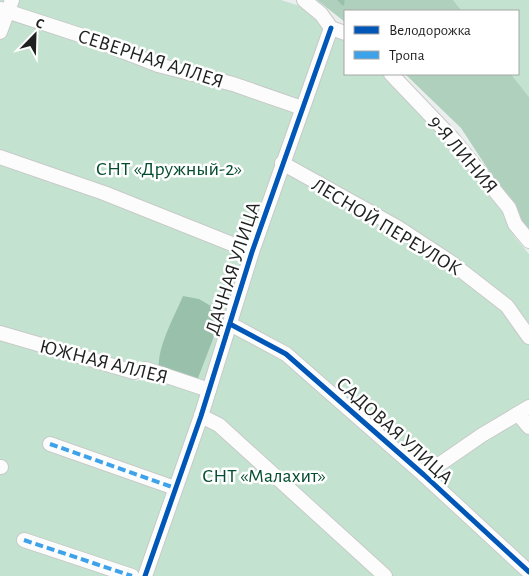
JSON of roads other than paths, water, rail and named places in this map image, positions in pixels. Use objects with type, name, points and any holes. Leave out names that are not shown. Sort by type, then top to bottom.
[{"type":"street","points":[[304,0],[321,14],[331,28],[344,33]]},
{"type":"street","points":[[0,32],[7,7]]},
{"type":"street","name":"СЕВЕРНАЯ АЛЛЕЯ","points":[[7,7],[158,65],[233,84],[302,108]]},
{"type":"street","name":"ДАЧНАЯ УЛИЦА","points":[[146,576],[201,416],[282,163],[331,28]]},
{"type":"street","name":"9-Я ЛИНИЯ","points":[[392,75],[452,138],[509,208],[515,224],[529,241]]},
{"type":"street","points":[[0,157],[104,193],[252,252]]},
{"type":"street","name":"ЛЕСНОЙ ПЕРЕУЛОК","points":[[282,163],[397,227],[449,260],[507,306],[529,338]]},
{"type":"street","name":"САДОВАЯ УЛИЦА","points":[[230,324],[286,354],[424,475],[529,572]]},
{"type":"street","name":"ЮЖНАЯ АЛЛЕЯ","points":[[0,332],[134,372],[146,368],[209,390]]},
{"type":"street","points":[[424,475],[482,435],[524,410],[529,427]]},
{"type":"street","points":[[201,416],[219,425],[385,576]]},
{"type":"street","points":[[50,444],[176,488]]},
{"type":"street","points":[[24,540],[132,576]]},
{"type":"waterway","points":[[339,0],[343,4],[343,0]]},
{"type":"park label","name":"СНТ «Дружный-2»","points":[[169,168]]},
{"type":"park label","name":"СНТ «Малахит»","points":[[264,475]]}]
